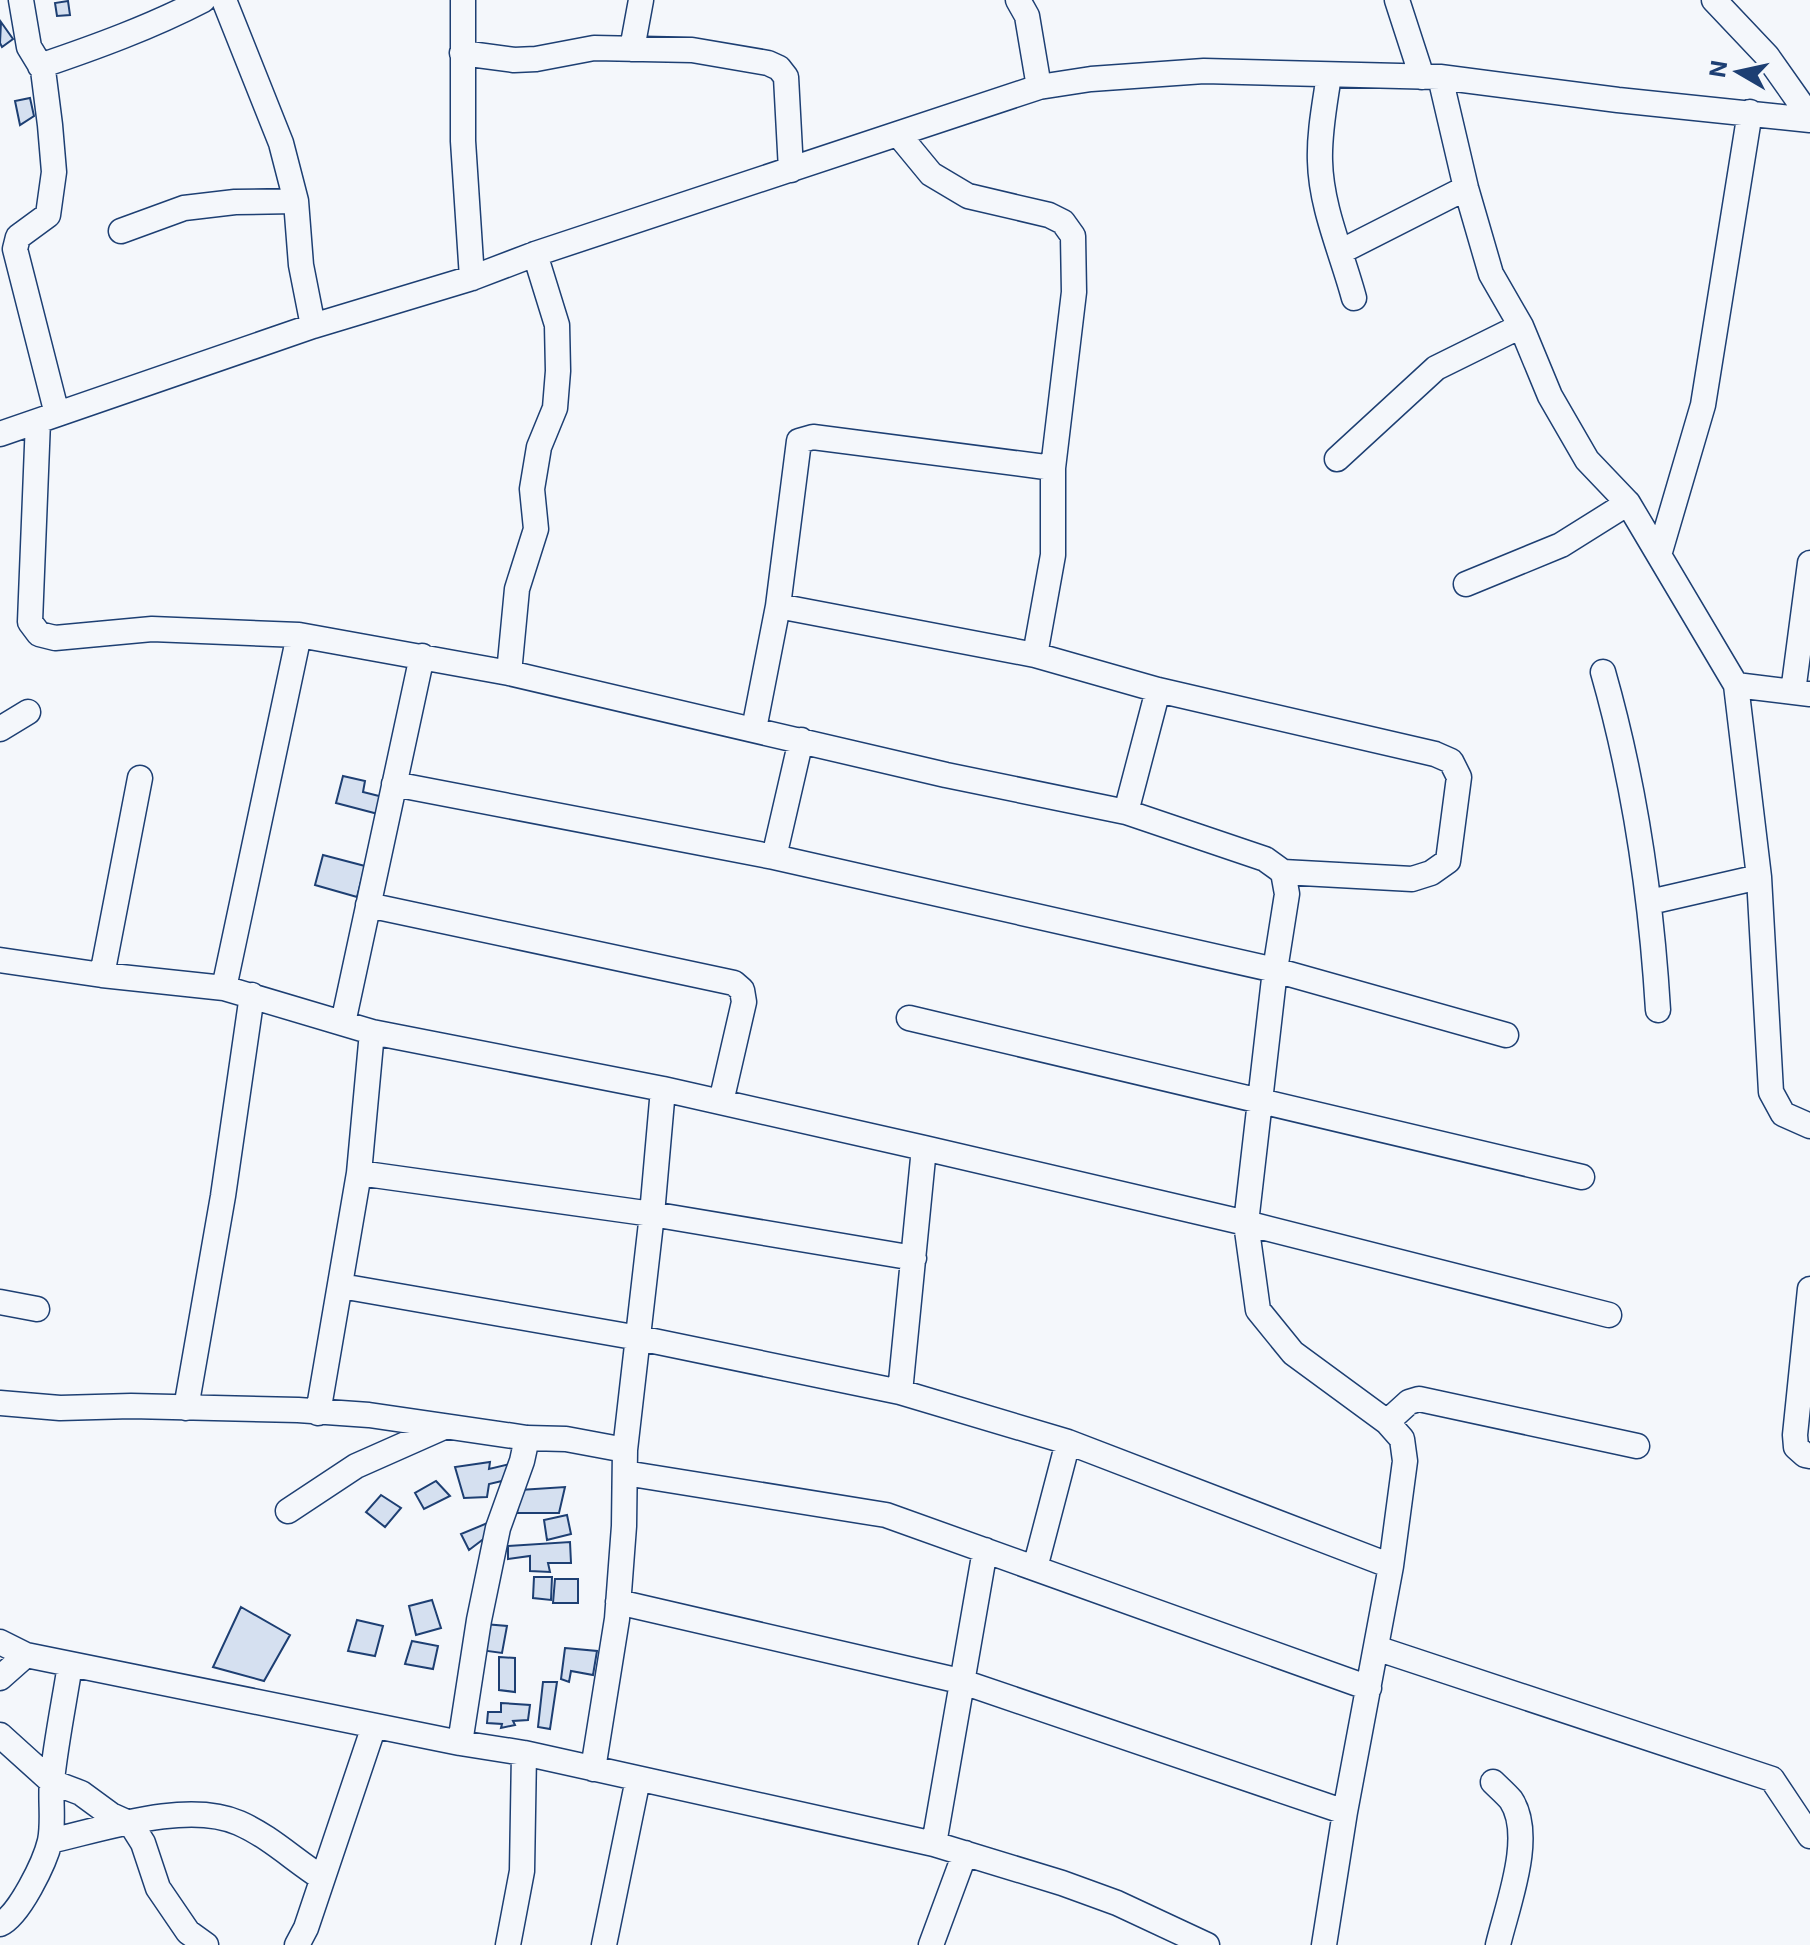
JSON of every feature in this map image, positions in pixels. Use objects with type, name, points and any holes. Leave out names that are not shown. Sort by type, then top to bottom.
[{"type":"street","points":[[21,0],[29,47],[40,66],[54,172],[48,215],[18,237],[8,252],[48,417],[30,622],[39,634],[55,638],[152,629],[299,635],[509,673],[946,775],[1126,812],[1265,859],[1283,872],[1412,879],[1431,873],[1448,861],[1459,777],[1451,761],[1435,754],[1158,690],[1035,655],[778,606]]},
{"type":"street","points":[[40,66],[96,49],[165,20],[202,0]]},
{"type":"street","points":[[224,0],[281,143],[296,201],[301,265],[313,326]]},
{"type":"street","points":[[463,0],[463,141],[472,278]]},
{"type":"street","points":[[632,49],[641,0]]},
{"type":"street","points":[[1018,0],[1027,16],[1039,87]]},
{"type":"street","points":[[1397,0],[1431,77],[1491,274],[1521,326],[1550,396],[1587,460],[1628,503],[1736,685],[1759,877],[1771,1092],[1783,1114],[1810,1126]]},
{"type":"street","points":[[1714,0],[1767,56],[1810,118]]},
{"type":"street","points":[[462,53],[514,60],[594,48],[692,50],[768,63],[779,68],[786,77],[791,170]]},
{"type":"street","points":[[0,434],[313,326],[472,278],[535,254],[1039,87],[1091,79],[1204,71],[1431,77],[1618,100],[1810,118]]},
{"type":"street","points":[[1329,75],[1322,119],[1320,162],[1328,212],[1354,298]]},
{"type":"street","points":[[1659,555],[1703,405],[1750,112]]},
{"type":"street","points":[[898,134],[931,174],[968,196],[1049,215],[1063,222],[1073,236],[1074,292],[1053,468],[1053,555],[1035,655]]},
{"type":"street","points":[[1342,251],[1466,188]]},
{"type":"street","points":[[121,231],[184,208],[235,202],[296,201]]},
{"type":"street","points":[[509,673],[517,589],[536,529],[532,489],[534,475],[539,447],[555,408],[558,371],[557,325],[535,254]]},
{"type":"street","points":[[1337,459],[1436,368],[1521,326]]},
{"type":"street","points":[[754,729],[778,606],[799,441],[813,437],[1053,468]]},
{"type":"street","points":[[1466,584],[1561,545],[1628,503]]},
{"type":"street","points":[[1736,685],[1802,693],[1810,563]]},
{"type":"street","points":[[224,988],[299,635]]},
{"type":"street","points":[[343,1023],[422,656]]},
{"type":"street","points":[[1603,672],[1635,801],[1650,902],[1658,1010]]},
{"type":"street","points":[[1126,812],[1158,690]]},
{"type":"street","points":[[0,729],[28,712]]},
{"type":"street","points":[[774,857],[801,740]]},
{"type":"street","points":[[102,975],[140,778]]},
{"type":"street","points":[[394,784],[774,857],[1275,970],[1506,1035]]},
{"type":"street","points":[[1283,872],[1287,894],[1275,970],[1246,1223],[1258,1310],[1293,1353],[1387,1422],[1402,1439],[1405,1461],[1391,1566],[1345,1812],[1324,1945]]},
{"type":"street","points":[[1650,902],[1759,877]]},
{"type":"street","points":[[368,905],[734,983],[742,990],[744,1002],[721,1102]]},
{"type":"street","points":[[0,960],[224,988],[372,1032],[663,1089],[924,1148],[1246,1223],[1609,1315]]},
{"type":"street","points":[[186,1408],[223,1196],[252,995]]},
{"type":"street","points":[[909,1018],[1582,1177]]},
{"type":"street","points":[[318,1413],[359,1173],[372,1032]]},
{"type":"street","points":[[593,1769],[618,1602],[625,1462],[663,1089]]},
{"type":"street","points":[[900,1392],[924,1148]]},
{"type":"street","points":[[359,1173],[652,1214],[914,1258]]},
{"type":"street","points":[[341,1286],[639,1338],[900,1392],[1068,1442],[1391,1566]]},
{"type":"street","points":[[1810,1289],[1795,1435],[1796,1447],[1810,1456]]},
{"type":"street","points":[[0,1302],[37,1309]]},
{"type":"street","points":[[1387,1422],[1409,1402],[1419,1399],[1637,1446]]},
{"type":"street","points":[[0,1403],[60,1408],[186,1408],[369,1415],[527,1438],[566,1439],[625,1462],[886,1515],[1369,1688]]},
{"type":"street","points":[[288,1511],[356,1466],[444,1427]]},
{"type":"street","points":[[460,1743],[479,1620],[498,1528],[527,1438]]},
{"type":"street","points":[[1035,1568],[1068,1442]]},
{"type":"street","points":[[934,1844],[985,1550]]},
{"type":"street","points":[[618,1602],[960,1681],[1345,1812]]},
{"type":"street","points":[[0,1642],[26,1655],[70,1665],[524,1753],[934,1844],[1117,1903],[1207,1945]]},
{"type":"street","points":[[1376,1648],[1772,1779],[1810,1836]]},
{"type":"street","points":[[0,1678],[26,1655]]},
{"type":"street","points":[[0,1924],[18,1908],[50,1841],[52,1782],[70,1665]]},
{"type":"street","points":[[297,1945],[306,1928],[374,1726]]},
{"type":"street","points":[[0,1735],[52,1782],[81,1793],[111,1815],[131,1824],[143,1843],[158,1888],[188,1932],[206,1945]]},
{"type":"street","points":[[508,1945],[522,1871],[524,1753]]},
{"type":"street","points":[[604,1945],[638,1779]]},
{"type":"street","points":[[1493,1782],[1511,1801],[1520,1825],[1522,1843],[1498,1945]]},
{"type":"street","points":[[50,1841],[170,1815],[219,1816],[259,1834],[322,1878]]},
{"type":"street","points":[[931,1945],[965,1853]]},
{"type":"building","points":[[68,1],[70,15],[57,16],[55,3]]},
{"type":"building","points":[[1,22],[13,39],[2,47],[0,43]]},
{"type":"building","points":[[30,98],[34,116],[20,125],[15,101]]},
{"type":"building","points":[[343,776],[365,781],[363,792],[383,797],[378,814],[336,803]]},
{"type":"building","points":[[323,855],[365,866],[357,897],[315,885]]},
{"type":"building","points":[[522,1461],[506,1480],[489,1484],[487,1497],[464,1498],[455,1467],[490,1462],[489,1469]]},
{"type":"building","points":[[436,1481],[450,1496],[424,1509],[415,1493]]},
{"type":"building","points":[[565,1487],[559,1513],[517,1513],[520,1490]]},
{"type":"building","points":[[381,1495],[401,1508],[385,1527],[366,1512]]},
{"type":"building","points":[[567,1515],[571,1534],[547,1540],[544,1520]]},
{"type":"building","points":[[490,1522],[498,1528],[469,1550],[461,1534]]},
{"type":"building","points":[[570,1542],[571,1563],[548,1563],[550,1572],[530,1571],[530,1556],[508,1559],[508,1546]]},
{"type":"building","points":[[534,1577],[552,1577],[551,1600],[533,1598]]},
{"type":"building","points":[[555,1579],[578,1579],[578,1603],[553,1603]]},
{"type":"building","points":[[432,1600],[441,1628],[416,1635],[409,1606]]},
{"type":"building","points":[[241,1607],[290,1635],[264,1681],[213,1667]]},
{"type":"building","points":[[357,1620],[383,1626],[375,1656],[348,1651]]},
{"type":"building","points":[[484,1624],[507,1626],[502,1653],[480,1650]]},
{"type":"building","points":[[412,1641],[438,1646],[433,1669],[405,1664]]},
{"type":"building","points":[[565,1648],[597,1651],[593,1675],[571,1671],[569,1682],[561,1679]]},
{"type":"building","points":[[499,1657],[515,1658],[515,1692],[499,1690]]},
{"type":"building","points":[[543,1682],[557,1682],[550,1729],[538,1727]]},
{"type":"building","points":[[501,1703],[530,1705],[528,1720],[513,1721],[515,1725],[501,1728],[502,1724],[487,1723],[488,1712],[501,1712]]}]
